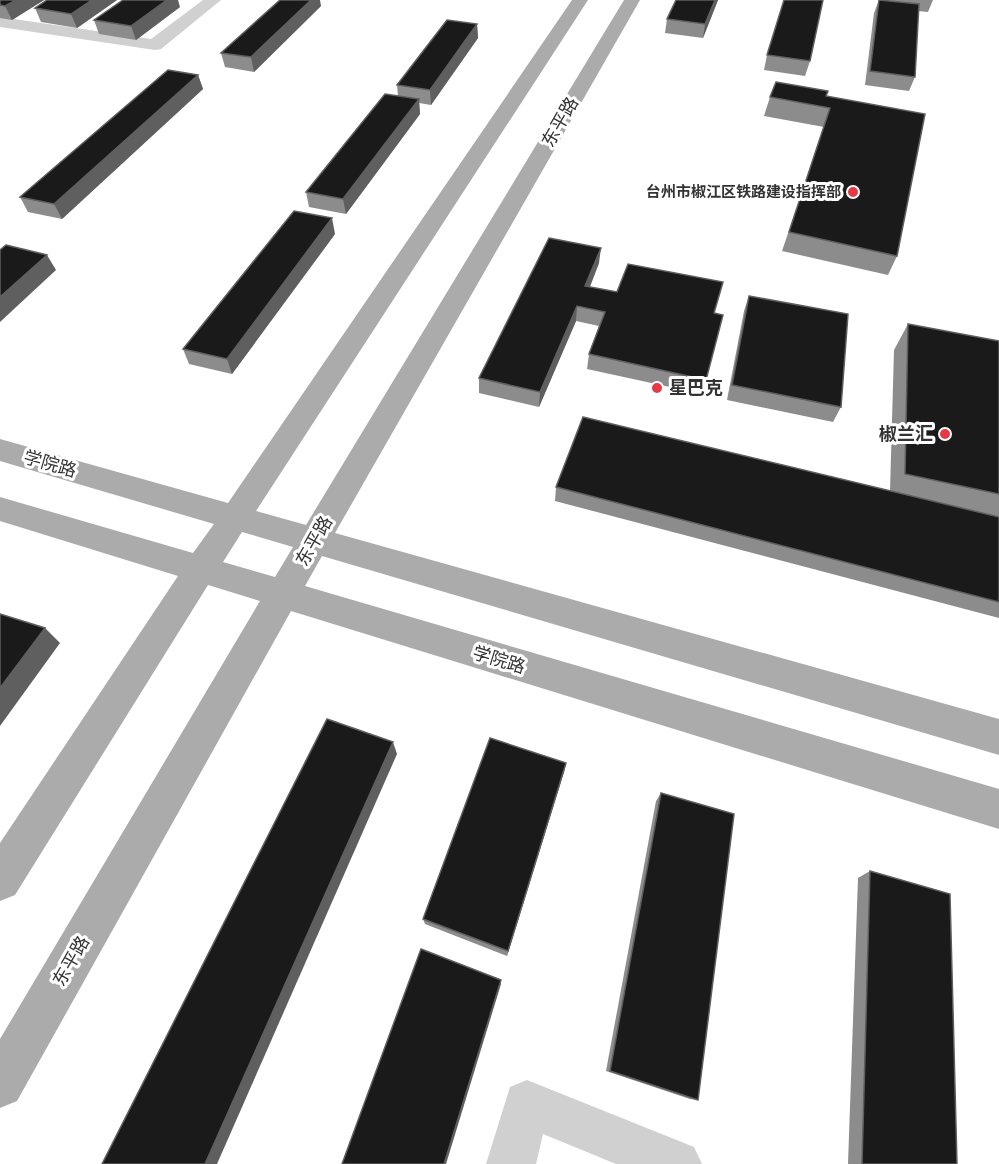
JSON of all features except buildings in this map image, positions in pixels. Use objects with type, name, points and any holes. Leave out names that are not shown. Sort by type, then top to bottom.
[{"type":"main road","points":[[0,880],[200,570],[580,0]]},
{"type":"main road","name":"东平路","points":[[0,1084],[315,538],[632,0]]},
{"type":"main road","name":"学院路","points":[[0,450],[235,518],[315,538],[999,737]]},
{"type":"main road","name":"学院路","points":[[0,509],[999,808]]},
{"type":"street","points":[[0,22],[155,45],[213,0]]},
{"type":"street","points":[[511,1164],[527,1104],[676,1164]]},
{"type":"place","name":"台州市椒江区铁路建设指挥部","points":[[853,192]]},
{"type":"place","name":"星巴克","points":[[657,388]]},
{"type":"place","name":"椒兰汇","points":[[945,434]]}]
